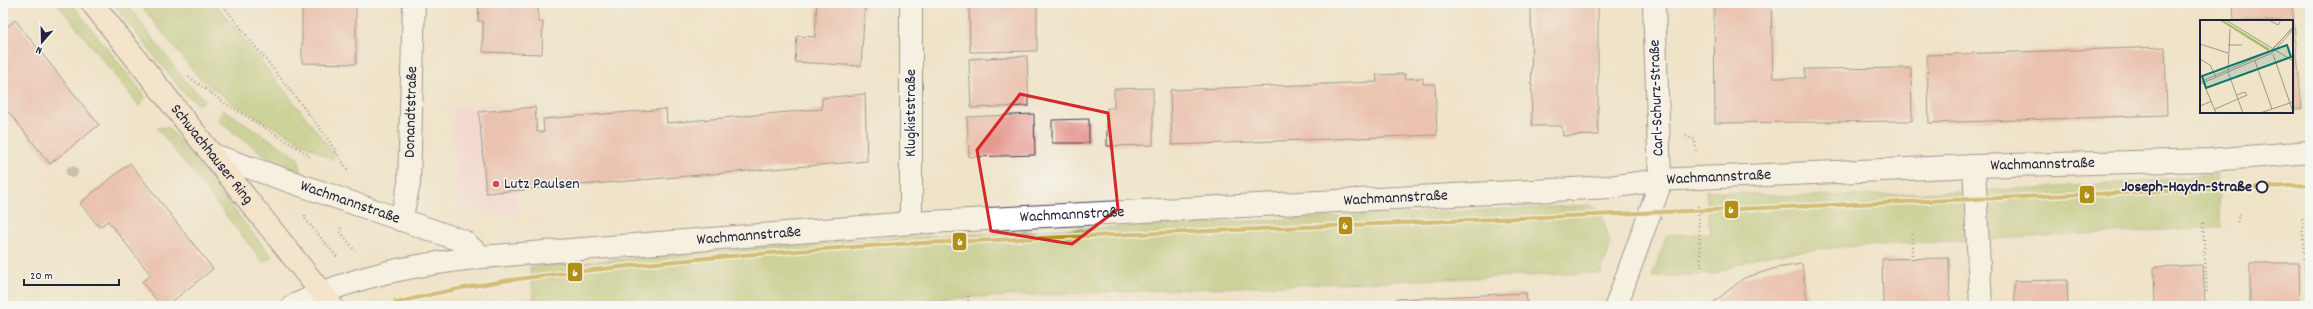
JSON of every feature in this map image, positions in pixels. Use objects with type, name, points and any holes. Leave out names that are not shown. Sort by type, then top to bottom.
[{"type":"main road","name":"Schwachhauser Ring","points":[[92,3],[326,299]]},
{"type":"street","name":"Donandtstraße","points":[[401,220],[409,184],[414,3]]},
{"type":"street","name":"Klugkiststraße","points":[[911,3],[911,223]]},
{"type":"street","name":"Carl-Schurz-Straße","points":[[1616,306],[1658,190],[1660,180],[1654,3]]},
{"type":"street","name":"Wachmannstraße","points":[[293,306],[326,299],[361,278],[416,265],[482,257],[911,223],[1609,187],[1660,180],[1974,166],[2210,160],[2310,152]]},
{"type":"street","name":"Wachmannstraße","points":[[213,155],[308,186],[463,241],[482,257]]},
{"type":"street","points":[[1974,166],[1981,306]]},
{"type":"path","points":[[130,3],[135,9]]},
{"type":"path","points":[[221,3],[326,136],[357,184],[340,231]]},
{"type":"path","name":"Schwachhauser Ring","points":[[186,73],[190,79],[223,102],[309,155],[305,219],[325,242]]},
{"type":"path","points":[[2236,222],[2240,212]]},
{"type":"path","points":[[2302,219],[2305,273]]},
{"type":"path","points":[[2203,223],[2207,294]]},
{"type":"path","points":[[1912,234],[1912,258]]},
{"type":"path","points":[[968,296],[968,306]]},
{"type":"highlighted area","points":[[1020,94],[1108,113],[1118,209],[1072,244],[991,231],[977,150]]},
{"type":"shaded area","points":[[499,105],[520,216],[455,205],[452,107]]},
{"type":"green space","points":[[57,3],[71,3],[145,96],[140,107]]},
{"type":"green space","points":[[112,3],[126,3],[184,80],[206,100],[199,105],[184,93]]},
{"type":"green space","points":[[139,3],[215,3],[334,153],[333,160],[235,105],[198,77]]},
{"type":"green space","points":[[223,109],[298,158],[302,175],[260,152],[218,121]]},
{"type":"green space","points":[[168,127],[272,257],[263,262],[157,128]]},
{"type":"green space","points":[[2217,174],[2221,227],[1840,247],[1761,256],[1714,274],[1652,277],[1667,235],[1710,234],[1706,190],[1805,196],[1872,195],[2095,185]]},
{"type":"green space","points":[[1591,205],[1601,213],[1610,243],[1601,273],[956,298],[868,306],[495,306],[534,299],[530,267],[827,241]]},
{"type":"building","points":[[302,3],[356,3],[356,64],[302,63]]},
{"type":"building","points":[[479,3],[538,3],[538,22],[543,22],[542,54],[483,52],[483,21],[478,21]]},
{"type":"building","points":[[817,3],[865,3],[861,66],[795,62],[797,36],[815,37]]},
{"type":"building","points":[[1037,3],[1037,51],[970,52],[969,4]]},
{"type":"building","points":[[1531,3],[1598,3],[1598,135],[1563,136],[1562,126],[1532,126]]},
{"type":"building","points":[[1714,3],[1771,3],[1773,78],[1805,78],[1805,69],[1911,68],[1912,121],[1715,123]]},
{"type":"building","points":[[2233,3],[2292,3],[2302,109],[2293,109],[2293,20],[2234,20]]},
{"type":"building","points":[[15,20],[99,125],[50,164],[3,105],[3,30]]},
{"type":"building","points":[[2165,47],[2167,115],[1929,123],[1927,55]]},
{"type":"building","points":[[1027,56],[1029,106],[971,108],[969,59]]},
{"type":"building","points":[[1405,74],[1405,79],[1423,78],[1423,84],[1435,84],[1437,135],[1172,145],[1170,90],[1377,82],[1376,75]]},
{"type":"building","points":[[1153,88],[1153,145],[1107,146],[1107,108],[1114,108],[1114,89]]},
{"type":"building","points":[[865,94],[867,161],[486,193],[479,112],[535,107],[537,132],[544,132],[543,119],[666,109],[667,123],[822,109],[822,98]]},
{"type":"building","points":[[1034,114],[1035,155],[969,157],[967,117]]},
{"type":"building","points":[[1089,119],[1089,143],[1052,143],[1052,120]]},
{"type":"building","points":[[130,163],[213,269],[166,306],[161,306],[142,282],[151,275],[108,221],[99,227],[80,203]]},
{"type":"building","points":[[1949,258],[1950,306],[1883,306],[1882,259]]},
{"type":"building","points":[[2250,263],[2299,263],[2300,306],[2250,306]]},
{"type":"building","points":[[1802,264],[1808,306],[1709,306],[1744,278],[1776,268]]},
{"type":"building","points":[[2203,265],[2205,306],[2155,306],[2154,267]]},
{"type":"building","points":[[2067,280],[2068,306],[2015,306],[2014,281]]},
{"type":"building","points":[[1526,293],[1527,306],[1347,306],[1396,302],[1396,299]]},
{"type":"transit line","name":"6","points":[[385,306],[441,292],[554,274],[719,257],[900,244],[2310,185]]},
{"type":"place","name":"Lutz Paulsen","points":[[496,184]]},
{"type":"place","name":"Joseph-Haydn-Straße","points":[[2262,187]]}]
